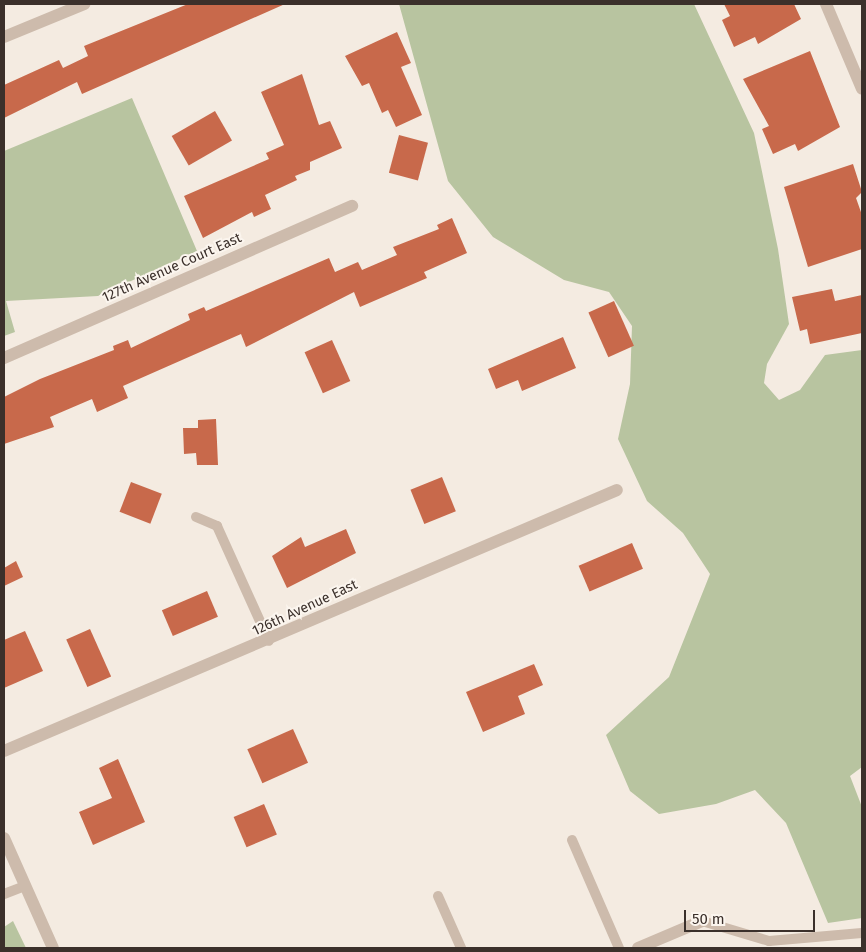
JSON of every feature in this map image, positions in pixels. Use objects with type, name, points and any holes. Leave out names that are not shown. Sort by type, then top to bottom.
[{"type":"street","points":[[4,37],[84,4]]},
{"type":"street","points":[[826,4],[862,89]]},
{"type":"street","name":"127th Avenue Court East","points":[[4,358],[352,206]]},
{"type":"street","name":"126th Avenue East","points":[[4,751],[269,641],[617,490]]},
{"type":"street","points":[[4,838],[52,948]]},
{"type":"street","points":[[638,948],[702,921]]},
{"type":"lane","points":[[196,517],[217,526],[269,641]]},
{"type":"lane","points":[[572,840],[619,948]]},
{"type":"lane","points":[[4,894],[25,886]]},
{"type":"lane","points":[[438,896],[461,948]]},
{"type":"lane","points":[[702,921],[769,941],[862,932]]},
{"type":"green space","points":[[399,4],[694,4],[754,133],[778,249],[789,324],[767,364],[764,383],[779,400],[800,390],[825,355],[862,350],[862,767],[850,776],[862,807],[862,918],[828,923],[786,823],[755,790],[716,804],[659,814],[630,791],[606,735],[669,677],[710,574],[683,533],[647,501],[618,439],[630,384],[632,326],[609,292],[564,280],[493,237],[448,181]]},
{"type":"green space","points":[[132,98],[197,251],[98,296],[6,301],[15,332],[4,336],[4,151]]},
{"type":"green space","points":[[13,921],[26,948],[4,948],[4,927]]},
{"type":"building","points":[[188,4],[285,4],[82,94],[77,82],[4,118],[4,85],[59,60],[63,68],[88,56],[84,46]]},
{"type":"building","points":[[724,4],[794,4],[801,19],[758,44],[755,37],[734,47],[722,20],[730,16]]},
{"type":"building","points":[[397,32],[411,63],[401,67],[422,115],[396,127],[388,110],[382,113],[369,83],[362,86],[345,56]]},
{"type":"building","points":[[810,51],[840,127],[798,151],[795,144],[773,154],[762,129],[769,126],[743,79]]},
{"type":"building","points":[[302,74],[319,125],[330,121],[342,148],[310,162],[310,170],[295,176],[297,180],[265,195],[271,209],[254,217],[252,212],[203,238],[184,196],[269,159],[266,153],[284,145],[261,92]]},
{"type":"building","points":[[215,111],[232,140],[189,165],[172,136]]},
{"type":"building","points":[[399,135],[428,143],[418,180],[389,173]]},
{"type":"building","points":[[853,164],[862,192],[856,198],[862,215],[862,249],[808,267],[784,187]]},
{"type":"building","points":[[452,218],[467,253],[424,272],[427,278],[360,307],[354,292],[246,347],[241,334],[123,386],[128,398],[97,412],[92,399],[50,417],[54,427],[4,444],[4,397],[40,379],[114,350],[113,346],[128,340],[131,348],[190,320],[188,314],[204,307],[206,311],[329,258],[335,272],[358,262],[362,270],[397,255],[393,247],[439,229],[437,225]]},
{"type":"building","points":[[832,289],[835,301],[862,295],[862,333],[810,344],[807,329],[800,331],[792,297]]},
{"type":"building","points":[[614,301],[634,346],[608,357],[588,312]]},
{"type":"building","points":[[563,337],[576,368],[522,391],[518,380],[496,389],[488,369]]},
{"type":"building","points":[[332,340],[350,381],[323,393],[305,352]]},
{"type":"building","points":[[216,419],[218,465],[197,465],[196,453],[184,454],[183,428],[198,428],[198,420]]},
{"type":"building","points":[[442,477],[456,511],[424,524],[410,490]]},
{"type":"building","points":[[131,482],[162,494],[150,524],[120,512]]},
{"type":"building","points":[[346,529],[356,553],[287,588],[272,556],[301,537],[305,547]]},
{"type":"building","points":[[632,543],[643,569],[590,591],[579,566]]},
{"type":"building","points":[[16,561],[23,577],[4,586],[4,568]]},
{"type":"building","points":[[207,591],[218,617],[173,636],[162,610]]},
{"type":"building","points":[[90,629],[111,677],[87,687],[66,640]]},
{"type":"building","points":[[25,631],[43,671],[4,688],[4,640]]},
{"type":"building","points":[[534,664],[543,685],[518,696],[525,714],[483,732],[466,692]]},
{"type":"building","points":[[293,729],[308,763],[262,783],[247,749]]},
{"type":"building","points":[[118,759],[145,822],[93,845],[79,812],[112,798],[99,768]]},
{"type":"building","points":[[264,804],[277,834],[247,847],[234,817]]}]
